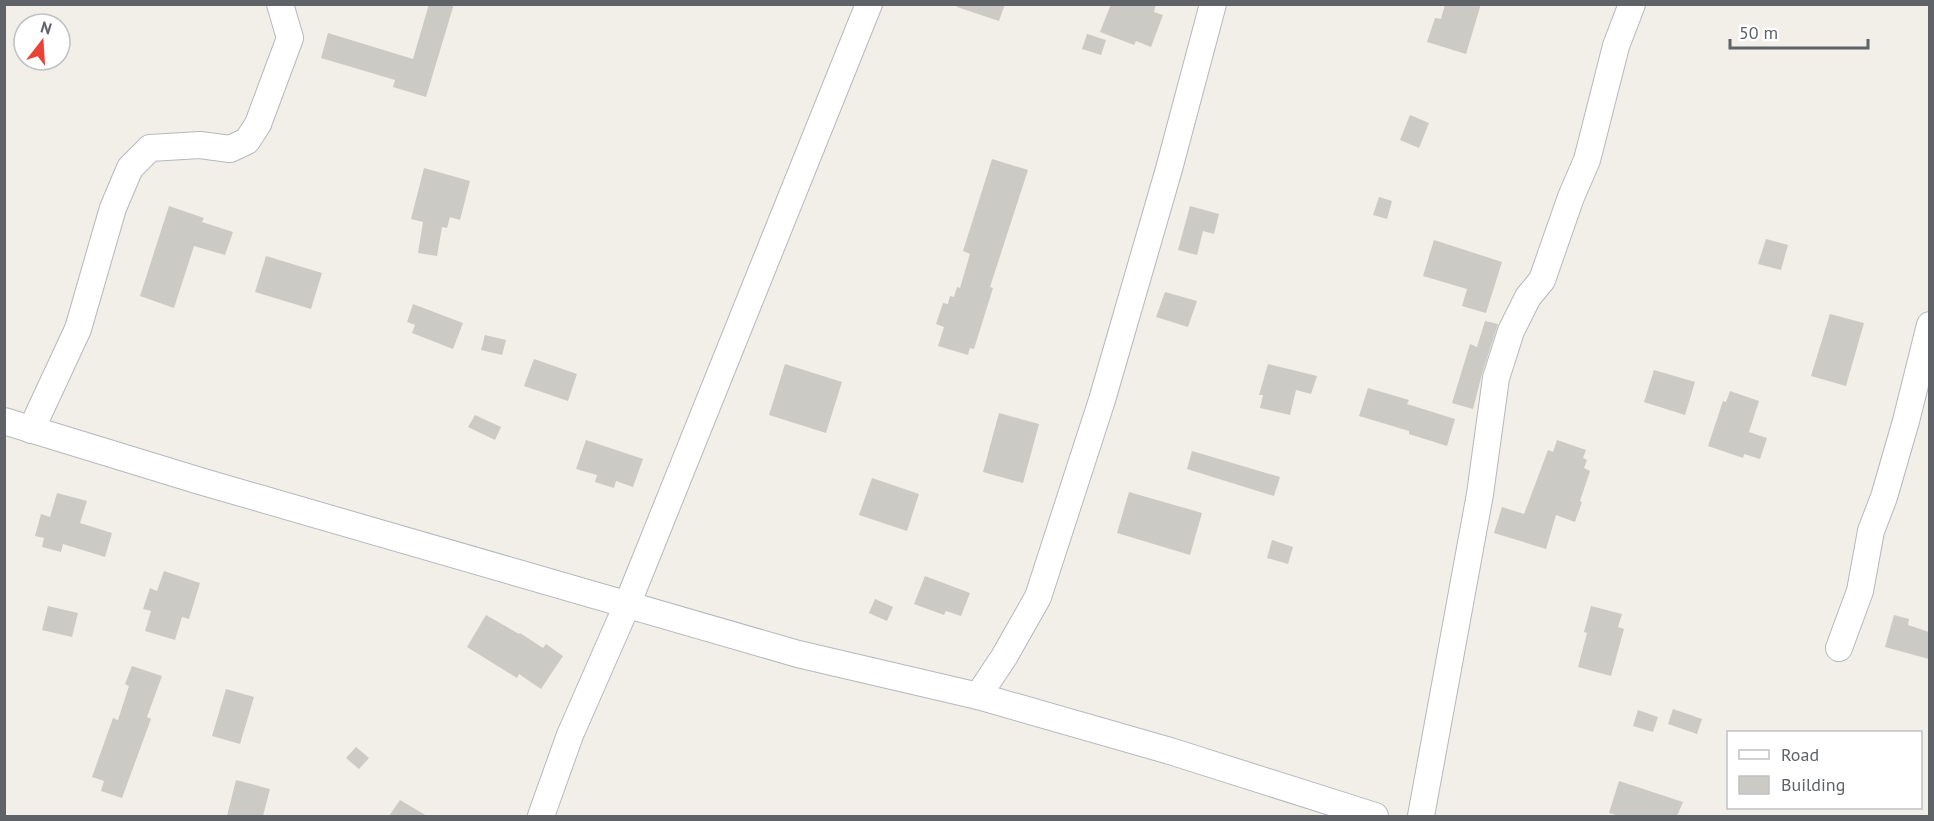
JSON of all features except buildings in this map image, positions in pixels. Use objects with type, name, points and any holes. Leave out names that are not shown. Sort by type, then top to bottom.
[{"type":"street","points":[[31,430],[78,330],[113,208],[130,168],[150,148],[200,145],[230,149],[247,141],[258,124],[290,38],[280,4]]},
{"type":"street","points":[[541,816],[570,735],[627,605],[869,4]]},
{"type":"street","points":[[978,696],[1004,657],[1038,597],[1105,389],[1169,169],[1213,4]]},
{"type":"street","points":[[1421,816],[1480,494],[1496,378],[1511,331],[1528,297],[1542,280],[1571,197],[1583,170],[1616,46],[1632,4]]},
{"type":"street","points":[[1839,648],[1860,591],[1871,531],[1884,498],[1906,421],[1929,325]]},
{"type":"street","points":[[1906,421],[1929,364]]},
{"type":"street","points":[[4,422],[223,488],[798,654],[978,696],[1170,751],[1375,816]]}]
